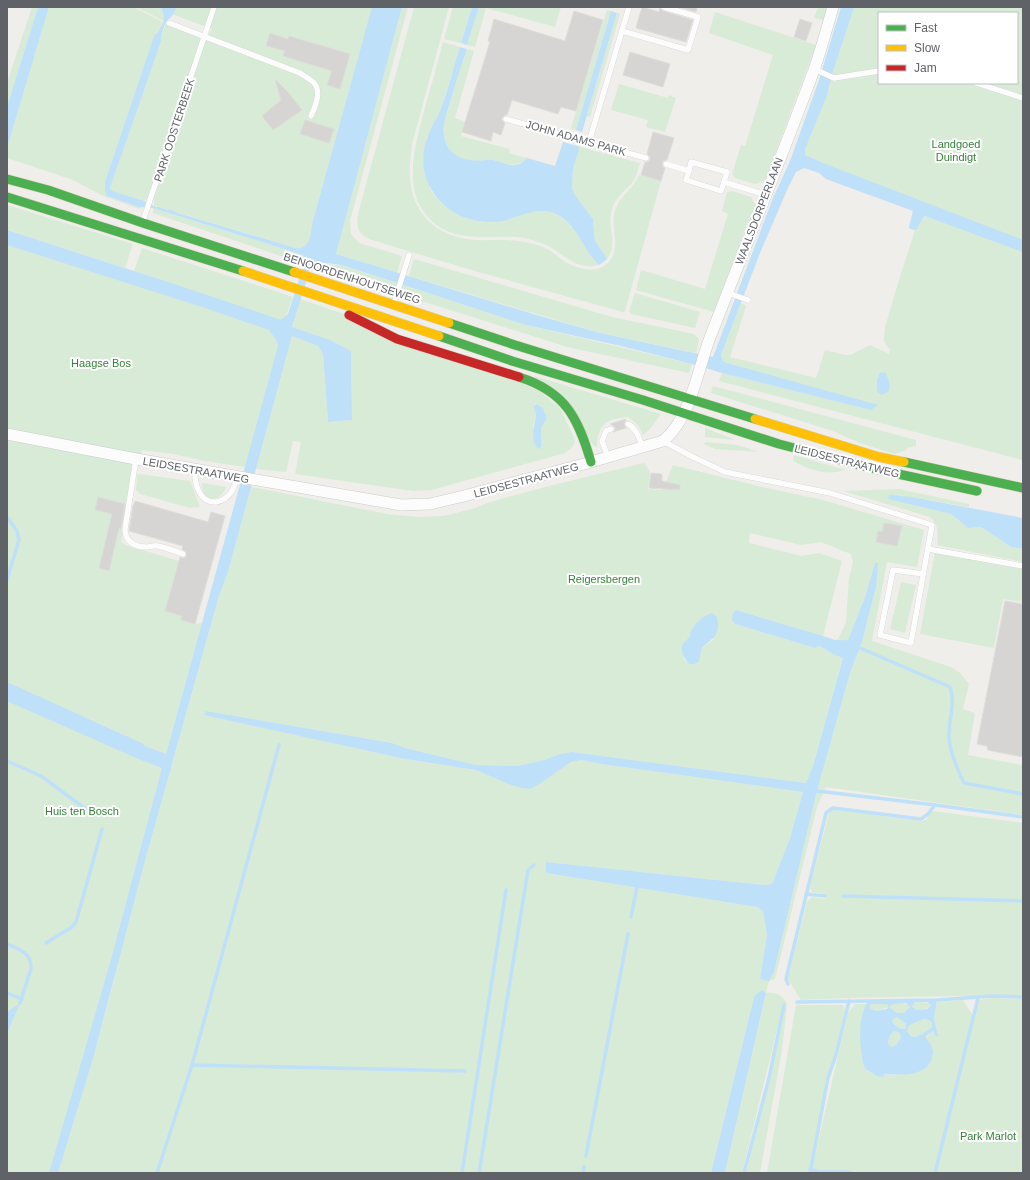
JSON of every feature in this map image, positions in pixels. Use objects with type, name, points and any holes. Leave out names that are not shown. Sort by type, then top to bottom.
[{"type":"main road","name":"BENOORDENHOUTSEWEG","points":[[7,179],[48,190],[143,223],[515,345],[690,399]]},
{"type":"main road","points":[[7,198],[42,207],[320,296],[512,361],[684,413]]},
{"type":"main road","points":[[320,296],[356,320],[397,339],[532,381],[545,387],[562,401],[578,424],[591,462]]},
{"type":"main road","name":"LEIDSESTRAATWEG","points":[[690,399],[879,456],[1023,488]]},
{"type":"main road","name":"LEIDSESTRAATWEG","points":[[684,413],[779,444],[875,469],[985,493]]},
{"type":"street","name":"WAALSDORPERLAAN","points":[[684,413],[707,347],[814,69],[834,7]]},
{"type":"street","name":"LEIDSESTRAATWEG","points":[[7,434],[136,459],[401,505],[430,504],[472,494],[663,441],[671,435],[678,426],[684,413]]},
{"type":"lane","name":"PARK OOSTERBEEK","points":[[143,223],[214,7]]},
{"type":"lane","points":[[589,142],[628,7]]},
{"type":"lane","points":[[622,31],[688,50],[698,17],[664,7]]},
{"type":"lane","points":[[169,24],[300,73],[314,83],[318,92],[316,104],[311,116]]},
{"type":"lane","points":[[814,69],[834,78],[878,71]]},
{"type":"lane","points":[[979,84],[1023,98]]},
{"type":"lane","name":"JOHN ADAMS PARK","points":[[506,119],[646,158]]},
{"type":"lane","points":[[691,162],[727,172],[724,182],[721,191],[686,180],[691,162]]},
{"type":"lane","points":[[666,164],[689,171]]},
{"type":"lane","points":[[724,182],[766,195]]},
{"type":"lane","points":[[394,305],[409,255]]},
{"type":"lane","points":[[729,293],[746,299]]},
{"type":"lane","points":[[628,424],[635,430],[642,447]]},
{"type":"lane","points":[[608,457],[602,441],[606,431],[612,429]]},
{"type":"lane","points":[[663,441],[725,472],[830,493],[932,525],[924,574],[911,643],[880,635],[893,570],[924,574]]},
{"type":"lane","points":[[136,459],[125,529],[125,534],[128,541],[139,546],[158,546],[183,554]]},
{"type":"lane","points":[[195,469],[196,483],[200,493],[204,498],[214,502],[221,501],[226,498],[231,492],[237,477]]},
{"type":"lane","points":[[928,549],[1023,566]]},
{"type":"green space","points":[[32,7],[38,7],[7,107],[7,83]]},
{"type":"green space","points":[[49,7],[133,7],[163,22],[105,182],[105,192],[107,196],[141,207],[140,209],[101,195],[73,180],[7,158],[7,148]]},
{"type":"green space","points":[[136,7],[161,7],[165,18],[164,21]]},
{"type":"green space","points":[[170,7],[384,7],[363,40],[307,246],[296,248],[154,206],[154,199],[203,45],[212,29],[169,13]]},
{"type":"green space","points":[[402,7],[408,7],[350,221],[351,234],[359,243],[402,256],[397,273],[336,254]]},
{"type":"green space","points":[[414,7],[449,7],[412,144],[410,183],[417,206],[423,215],[438,228],[457,237],[478,240],[512,240],[526,242],[547,249],[571,265],[585,269],[595,269],[604,266],[610,261],[613,255],[615,249],[613,222],[614,215],[618,203],[639,175],[661,181],[625,311],[623,312],[471,270],[372,240],[361,233],[357,223],[358,214]]},
{"type":"green space","points":[[453,7],[472,7],[461,43],[444,39]]},
{"type":"green space","points":[[479,7],[561,7],[555,27],[486,8],[475,47],[467,45]]},
{"type":"green space","points":[[818,7],[830,7],[825,21],[814,18]]},
{"type":"green space","name":"Landgoed Duindigt","points":[[850,7],[1023,7],[1023,460],[719,381],[722,373],[871,410],[727,363],[723,361],[721,355],[741,303],[746,306],[730,357],[816,378],[825,350],[850,355],[870,345],[889,354],[890,349],[884,340],[885,327],[915,230],[923,218],[934,214],[791,162]]},
{"type":"green space","points":[[607,10],[611,11],[576,130],[571,128]]},
{"type":"green space","points":[[715,12],[816,45],[765,181],[755,184],[735,178],[732,174],[741,145],[745,146],[773,55],[709,33]]},
{"type":"green space","points":[[617,13],[620,14],[590,117],[587,116]]},
{"type":"green space","points":[[166,23],[204,38],[147,199],[144,201],[111,191],[110,188]]},
{"type":"green space","points":[[443,42],[460,47],[440,112],[426,139],[430,189],[437,199],[446,207],[464,218],[485,222],[511,219],[519,215],[535,211],[544,211],[556,214],[570,224],[588,252],[599,265],[585,266],[579,264],[568,259],[549,246],[524,238],[474,237],[455,234],[435,224],[422,210],[415,193],[413,182],[415,148]]},
{"type":"green space","points":[[467,49],[474,51],[455,118],[466,122],[461,136],[510,149],[509,153],[527,158],[521,162],[512,165],[493,160],[466,160],[453,154],[446,143],[444,130],[447,112]]},
{"type":"green space","points":[[619,84],[668,98],[669,95],[676,98],[665,132],[646,127],[648,120],[611,110]]},
{"type":"green space","points":[[580,147],[640,163],[635,178],[612,207],[610,219],[612,247],[607,259],[595,241],[593,219],[575,195],[572,188],[573,169]]},
{"type":"green space","points":[[732,191],[751,197],[756,207],[753,215],[751,214],[714,312],[636,290],[641,270],[705,289],[728,214],[722,211],[727,192]]},
{"type":"green space","points":[[7,205],[133,244],[125,268],[7,230]]},
{"type":"green space","points":[[153,208],[297,253],[304,256],[304,264],[153,213]]},
{"type":"green space","points":[[7,236],[171,283],[134,271],[142,248],[293,297],[286,316],[290,322],[245,467],[205,461],[174,454],[142,450],[121,542],[126,545],[179,561],[165,611],[182,616],[182,621],[195,624],[202,623],[166,754],[145,746],[142,743],[83,716],[171,768],[251,487],[387,514],[418,517],[443,516],[549,486],[644,463],[650,472],[648,489],[663,490],[673,465],[762,487],[823,500],[924,530],[917,567],[887,562],[872,641],[951,667],[960,673],[969,684],[963,709],[975,713],[968,755],[1023,765],[1023,815],[826,787],[817,807],[775,979],[769,981],[766,993],[779,995],[787,1004],[782,1050],[760,1173],[746,1173],[770,1078],[785,1005],[783,1005],[742,1173],[725,1173],[766,994],[763,990],[754,997],[711,1173],[58,1173],[93,1059],[119,962],[57,1173],[7,1173]],"holes":[[[750,533],[801,545],[821,542],[851,554],[853,562],[849,578],[846,623],[838,639],[844,641],[848,640],[865,597],[875,563],[876,587],[862,642],[850,673],[817,791],[774,972],[760,979],[767,935],[763,911],[757,907],[546,873],[546,862],[765,885],[772,884],[790,838],[803,792],[601,764],[582,760],[571,762],[538,785],[508,784],[476,770],[405,759],[205,715],[206,711],[392,743],[405,748],[476,765],[516,766],[541,761],[560,754],[572,752],[806,783],[813,766],[843,657],[831,653],[820,646],[815,648],[735,624],[736,610],[823,636],[842,561],[819,553],[801,556],[749,543]],[[691,632],[714,639],[702,648],[701,654],[689,664],[684,659],[682,649]]]},
{"type":"green space","points":[[414,259],[612,317],[694,334],[699,339],[696,353],[600,333],[409,276]]},
{"type":"green space","points":[[321,263],[348,267],[526,325],[692,364],[689,373],[567,347],[311,266]]},
{"type":"green space","points":[[635,293],[700,312],[695,328],[631,314],[629,312]]},
{"type":"green space","points":[[300,299],[341,313],[538,390],[560,408],[575,440],[574,444],[565,453],[431,490],[413,491],[295,474],[301,442],[293,441],[286,472],[256,469],[292,336],[318,346],[323,354],[328,422],[352,420],[351,351],[330,340],[292,328]],"holes":[[[535,404],[543,409],[547,418],[541,426],[537,448],[535,445],[533,426],[536,415]]]},
{"type":"green space","points":[[534,376],[661,414],[650,429],[643,435],[638,425],[628,417],[609,421],[601,428],[597,447],[594,446]]},
{"type":"green space","points":[[713,386],[916,440],[916,446],[907,448],[907,450],[895,454],[863,444],[830,430],[711,393]]},
{"type":"green space","points":[[705,428],[735,440],[705,437]]},
{"type":"green space","points":[[705,442],[738,445],[759,452],[715,449],[704,444]]},
{"type":"green space","points":[[794,455],[845,470],[839,472],[825,472],[805,467],[793,461]]},
{"type":"green space","points":[[139,474],[190,481],[200,507],[190,508],[140,494],[136,490],[137,477]]},
{"type":"green space","points":[[202,483],[226,487],[223,493],[215,499],[211,499],[205,495]]},
{"type":"green space","points":[[899,489],[969,504],[969,507],[912,497],[889,499],[951,514],[968,528],[981,527],[1011,547],[1023,549],[1023,562],[937,545],[938,533],[935,523],[930,517],[843,491]]},
{"type":"green space","points":[[935,552],[1023,569],[1023,602],[1003,599],[994,648],[920,634]]},
{"type":"green space","points":[[901,582],[916,585],[905,633],[890,629]]},
{"type":"green space","points":[[836,810],[921,821],[926,820],[932,811],[1023,823],[1023,995],[801,1000],[788,979],[807,902],[812,897],[826,899],[826,894],[812,892],[810,886],[829,813]]},
{"type":"green space","name":"Park Marlot","points":[[993,998],[1023,999],[1023,1173],[936,1173],[978,1000]]},
{"type":"green space","points":[[963,1000],[973,1016],[935,1173],[811,1172],[848,1013],[855,1004],[867,1004],[861,1028],[861,1044],[865,1069],[873,1074],[895,1075],[933,1057],[932,1048],[926,1037],[933,1031],[936,1037],[938,1036],[934,1019],[937,1002]]},
{"type":"green space","points":[[879,1003],[889,1004],[889,1007],[876,1011],[869,1009],[870,1005]]},
{"type":"green space","points":[[900,1003],[909,1005],[910,1007],[906,1012],[898,1013],[890,1009],[891,1005]]},
{"type":"green space","points":[[914,1003],[930,1003],[930,1007],[921,1010],[913,1009],[912,1005]]},
{"type":"green space","points":[[796,1005],[843,1005],[845,1010],[835,1055],[826,1079],[821,1114],[808,1173],[767,1173]]},
{"type":"green space","points":[[897,1017],[906,1024],[905,1029],[894,1024],[892,1020]]},
{"type":"green space","points":[[928,1019],[932,1024],[932,1027],[918,1036],[914,1037],[908,1034],[906,1030],[910,1025]]},
{"type":"green space","points":[[894,1031],[899,1032],[901,1037],[897,1044],[892,1047],[889,1045],[888,1041]]},
{"type":"water","points":[[38,7],[49,7],[7,148],[7,107]]},
{"type":"water","points":[[161,7],[176,7],[174,13],[164,27],[161,41],[110,188],[112,191],[144,201],[156,207],[169,209],[296,248],[305,246],[310,237],[312,224],[372,7],[402,7],[336,254],[600,333],[713,357],[773,198],[790,161],[819,80],[841,7],[854,7],[833,71],[826,98],[805,149],[805,155],[1023,240],[1023,252],[925,216],[915,230],[910,229],[909,227],[913,211],[826,179],[819,173],[804,168],[796,172],[760,253],[721,355],[723,361],[727,363],[878,405],[871,410],[621,346],[526,325],[348,267],[325,263],[311,266],[292,327],[330,340],[351,351],[352,420],[328,422],[323,354],[318,346],[292,336],[228,572],[219,596],[144,864],[93,1059],[58,1173],[49,1173],[110,963],[162,768],[7,701],[7,682],[142,743],[145,746],[166,754],[278,346],[277,341],[269,330],[199,306],[7,245],[7,230],[281,320],[288,314],[304,264],[304,256],[297,253],[153,208],[139,207],[107,196],[105,192],[105,182],[153,39],[163,23],[164,18]]},
{"type":"water","points":[[472,7],[479,7],[467,45],[461,43]]},
{"type":"water","points":[[611,11],[617,13],[582,132],[576,130]]},
{"type":"water","points":[[460,47],[467,49],[444,126],[444,135],[449,149],[459,157],[466,159],[480,161],[493,160],[517,165],[522,163],[527,158],[555,166],[563,142],[580,147],[573,169],[572,188],[575,195],[593,219],[595,241],[607,259],[599,265],[588,252],[570,224],[556,214],[539,211],[499,222],[478,221],[454,213],[437,198],[431,189],[424,172],[423,162],[426,143],[430,130],[443,103]]},
{"type":"water","points":[[880,373],[886,373],[890,387],[888,392],[881,395],[877,391],[877,380]]},
{"type":"water","points":[[537,404],[543,408],[547,418],[541,428],[541,447],[538,449],[535,445],[533,436],[536,415],[534,406]]},
{"type":"water","points":[[889,495],[912,497],[1023,518],[1023,549],[1011,547],[981,527],[968,528],[951,514],[888,499]]},
{"type":"water","points":[[875,563],[878,563],[876,587],[862,642],[850,673],[817,791],[774,972],[769,981],[760,979],[767,935],[763,911],[757,907],[546,873],[546,862],[765,885],[772,884],[790,838],[803,792],[601,764],[582,760],[571,762],[530,789],[522,788],[508,784],[476,770],[405,759],[204,715],[206,711],[392,743],[405,748],[476,765],[516,766],[541,761],[560,754],[572,752],[806,783],[813,766],[843,658],[820,646],[815,648],[735,624],[732,620],[733,613],[736,610],[835,640],[848,640],[865,597]]},
{"type":"water","points":[[712,613],[717,617],[717,632],[715,636],[702,648],[699,661],[695,664],[689,664],[683,654],[683,645],[690,636],[691,631],[697,622],[703,617]]},
{"type":"water","points":[[763,990],[766,993],[725,1173],[711,1173],[754,997]]},
{"type":"water","points":[[937,1000],[934,1019],[938,1036],[936,1037],[933,1031],[926,1036],[933,1052],[929,1064],[924,1069],[912,1074],[885,1074],[882,1077],[865,1069],[860,1041],[860,1025],[868,1001]],"holes":[[[928,1002],[931,1006],[927,1009],[917,1010],[912,1007],[914,1003]],[[906,1003],[910,1007],[904,1013],[897,1013],[890,1008],[891,1005]],[[874,1004],[887,1004],[889,1006],[887,1009],[876,1011],[870,1009],[870,1005]],[[897,1017],[906,1024],[906,1028],[903,1029],[895,1025],[892,1020]],[[924,1019],[929,1020],[932,1024],[932,1027],[915,1037],[909,1034],[907,1030],[909,1026]],[[894,1031],[899,1032],[901,1037],[897,1044],[892,1047],[888,1043],[891,1034]]]},
{"type":"water","points":[[20,1003],[7,1033],[7,1012]]},
{"type":"building","points":[[642,7],[659,12],[660,8],[663,11],[693,20],[686,42],[636,28]]},
{"type":"building","points":[[679,7],[697,7],[696,12]]},
{"type":"building","points":[[574,11],[603,20],[576,111],[561,107],[558,114],[512,100],[507,115],[502,118],[505,123],[501,135],[493,132],[491,141],[462,132],[490,42],[488,41],[494,19],[565,41]]},
{"type":"building","points":[[800,19],[812,23],[806,41],[794,37]]},
{"type":"building","points":[[270,33],[288,39],[289,36],[350,54],[340,89],[327,85],[332,71],[283,56],[285,51],[266,46]]},
{"type":"building","points":[[630,52],[670,64],[663,87],[623,75]]},
{"type":"building","points":[[275,79],[288,92],[302,110],[273,130],[262,116],[281,100]]},
{"type":"building","points":[[305,120],[334,129],[329,143],[300,134]]},
{"type":"building","points":[[653,132],[674,138],[667,160],[663,161],[662,163],[663,167],[665,168],[661,181],[641,175],[645,162],[650,160],[650,157],[647,154]]},
{"type":"building","points":[[626,419],[624,424],[626,428],[613,432],[615,427],[610,424]]},
{"type":"building","points":[[651,473],[662,474],[662,481],[680,485],[680,490],[649,488]]},
{"type":"building","points":[[98,497],[125,504],[121,529],[119,528],[109,571],[99,568],[112,514],[95,510]]},
{"type":"building","points":[[135,501],[208,522],[211,512],[225,516],[195,624],[181,620],[182,616],[165,611],[180,557],[186,557],[186,552],[182,549],[183,546],[129,531]]},
{"type":"building","points":[[884,523],[902,526],[897,546],[876,542],[878,531],[882,532]]},
{"type":"building","points":[[1005,601],[1023,604],[1023,757],[987,750],[988,747],[977,744]]},
{"type":"waterway","points":[[7,517],[17,531],[19,540],[7,580]]},
{"type":"waterway","points":[[860,648],[950,687],[952,693],[952,706],[949,739],[951,751],[964,783],[1023,794]]},
{"type":"waterway","points":[[157,1173],[192,1065],[279,745]]},
{"type":"waterway","points":[[7,761],[41,776],[87,810]]},
{"type":"waterway","points":[[817,791],[1023,817]]},
{"type":"waterway","points":[[788,984],[786,979],[826,813],[833,808],[921,819],[928,814],[935,805]]},
{"type":"waterway","points":[[46,943],[72,927],[76,922],[102,829]]},
{"type":"waterway","points":[[479,1173],[528,870],[534,865]]},
{"type":"waterway","points":[[631,917],[637,887]]},
{"type":"waterway","points":[[462,1173],[506,890]]},
{"type":"waterway","points":[[806,894],[825,896]]},
{"type":"waterway","points":[[843,896],[1023,901]]},
{"type":"waterway","points":[[586,1156],[628,934]]},
{"type":"waterway","points":[[7,944],[24,952],[31,964],[31,969],[20,1003]]},
{"type":"waterway","points":[[7,993],[22,999]]},
{"type":"waterway","points":[[797,1002],[937,1000],[992,996],[1023,997]]},
{"type":"waterway","points":[[935,1173],[978,998]]},
{"type":"waterway","points":[[810,1173],[828,1078],[836,1055],[849,1001]]},
{"type":"waterway","points":[[744,1173],[769,1078],[784,1005]]},
{"type":"waterway","points":[[192,1065],[465,1071]]},
{"type":"waterway","points":[[583,1173],[584,1167]]},
{"type":"waterway","points":[[810,1169],[818,1172],[851,1173]]},
{"type":"traffic: fast","points":[[7,179],[48,190],[143,223],[294,272]]},
{"type":"traffic: fast","points":[[7,197],[243,271]]},
{"type":"traffic: fast","points":[[449,323],[515,345],[755,419]]},
{"type":"traffic: fast","points":[[439,336],[512,361],[643,400],[779,444],[875,469],[977,491]]},
{"type":"traffic: fast","points":[[519,377],[548,390],[568,409],[581,432],[591,462]]},
{"type":"traffic: fast","points":[[904,462],[1023,488]]},
{"type":"traffic: slow","points":[[243,271],[439,336]]},
{"type":"traffic: slow","points":[[294,272],[449,323]]},
{"type":"traffic: slow","points":[[755,419],[879,457],[904,462]]},
{"type":"traffic: jam","points":[[349,315],[397,339],[519,377]]},
{"type":"park label","name":"Haagse Bos","points":[[101,363]]},
{"type":"park label","name":"Reigersbergen","points":[[604,579]]},
{"type":"park label","name":"Huis ten Bosch","points":[[82,811]]}]
